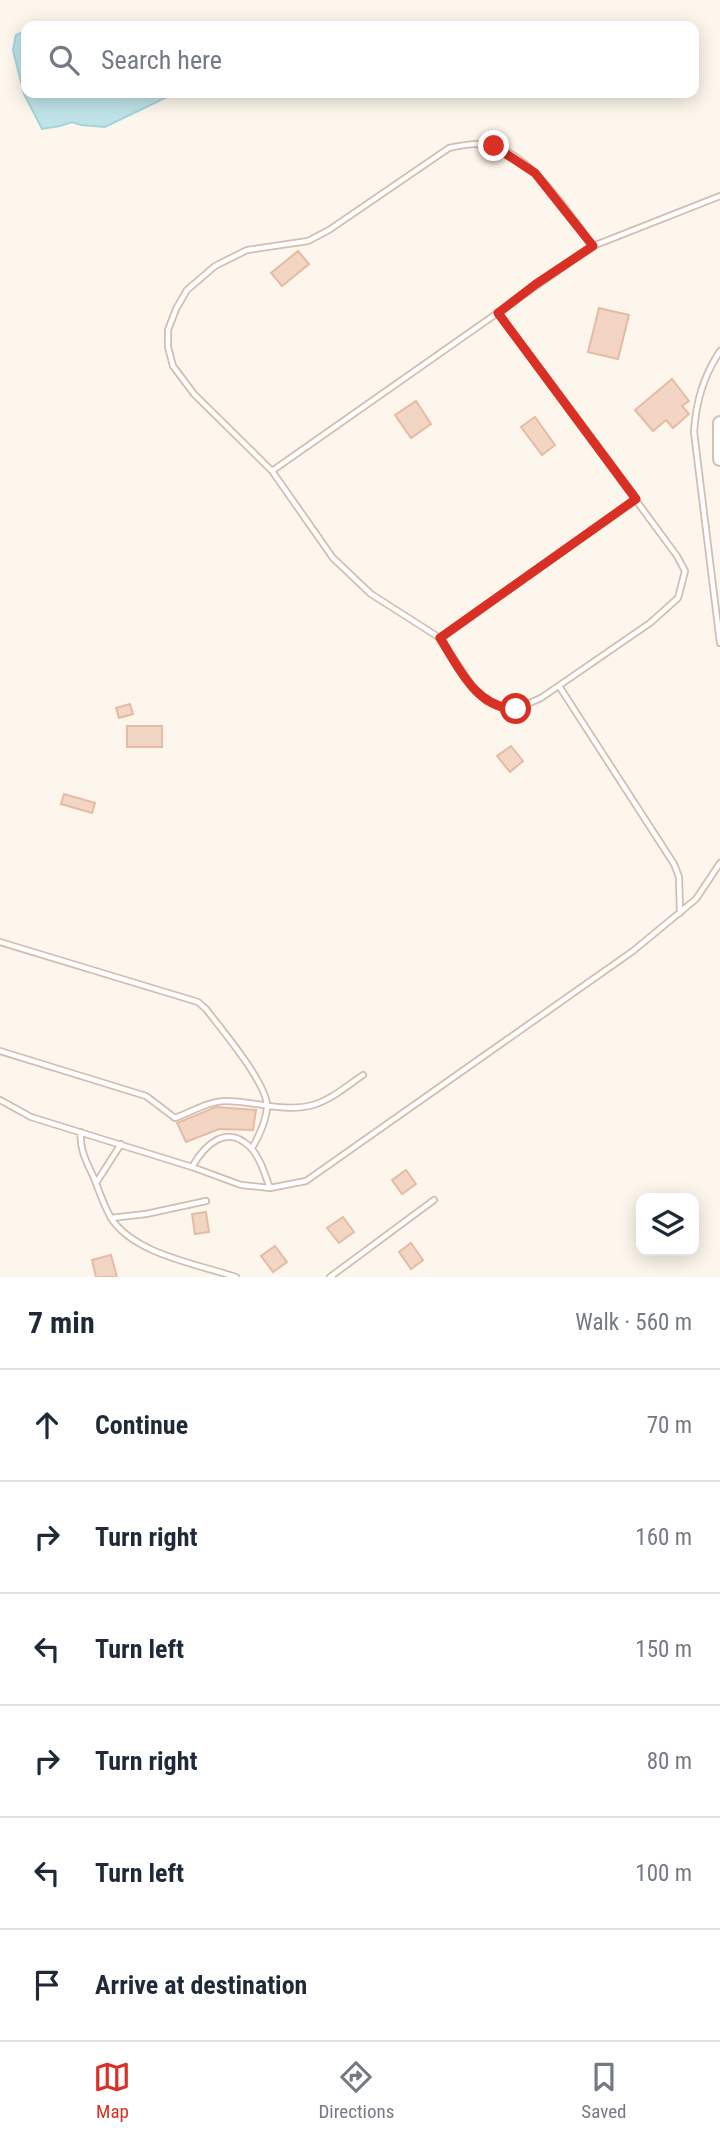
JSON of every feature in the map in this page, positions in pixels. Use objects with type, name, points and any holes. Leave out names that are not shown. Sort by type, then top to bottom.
[{"type":"street","points":[[720,423],[720,458]]},
{"type":"lane","points":[[498,313],[636,499],[685,571],[678,598],[650,623],[541,698],[516,709],[501,708],[486,701],[472,686],[440,638],[371,594],[333,558],[272,471],[194,394],[173,366],[168,347],[168,330],[187,290],[215,265],[247,250],[308,241],[329,230],[449,148],[470,144],[494,146],[535,173],[593,246]]},
{"type":"lane","points":[[272,471],[593,246],[720,196]]},
{"type":"lane","points":[[720,351],[710,366],[696,400],[694,432],[720,643]]},
{"type":"lane","points":[[440,638],[636,499]]},
{"type":"lane","points":[[559,686],[674,864],[678,877],[680,913]]},
{"type":"lane","points":[[0,1100],[31,1117],[241,1185],[270,1188],[306,1181],[633,951],[696,899],[720,863]]},
{"type":"lane","points":[[0,942],[198,1002],[256,1077],[265,1094],[267,1106],[262,1132],[252,1148]]},
{"type":"lane","points":[[0,1051],[146,1096],[161,1105],[173,1118],[214,1102],[294,1108],[323,1102],[363,1075]]},
{"type":"lane","points":[[81,1132],[80,1146],[111,1217],[121,1230],[142,1247],[236,1277]]},
{"type":"lane","points":[[192,1167],[202,1149],[211,1142],[232,1138],[252,1148],[270,1188]]},
{"type":"lane","points":[[96,1184],[121,1144]]},
{"type":"lane","points":[[330,1277],[434,1199]]},
{"type":"lane","points":[[111,1217],[146,1214],[206,1201]]},
{"type":"water","points":[[21,33],[21,82],[13,50],[16,35]]},
{"type":"water","points":[[26,98],[165,98],[105,127],[72,122],[42,129]]},
{"type":"building","points":[[298,251],[309,264],[282,286],[271,273]]},
{"type":"building","points":[[599,308],[629,315],[618,359],[588,352]]},
{"type":"building","points":[[672,379],[689,401],[682,406],[689,414],[673,428],[666,420],[653,431],[635,410]]},
{"type":"building","points":[[416,401],[431,424],[411,438],[395,415]]},
{"type":"building","points":[[535,417],[555,445],[542,455],[521,427]]},
{"type":"building","points":[[130,704],[133,714],[119,718],[116,708]]},
{"type":"building","points":[[127,726],[162,726],[162,747],[127,747]]},
{"type":"building","points":[[511,746],[523,761],[510,772],[497,756]]},
{"type":"building","points":[[64,794],[95,803],[92,813],[61,804]]},
{"type":"building","points":[[216,1107],[256,1110],[253,1130],[219,1129],[186,1142],[177,1123]]},
{"type":"building","points":[[406,1170],[416,1184],[402,1194],[392,1180]]},
{"type":"building","points":[[206,1212],[209,1232],[195,1234],[192,1214]]},
{"type":"building","points":[[343,1217],[354,1232],[339,1243],[327,1228]]},
{"type":"building","points":[[411,1243],[423,1260],[411,1269],[399,1252]]},
{"type":"building","points":[[275,1246],[287,1262],[273,1272],[261,1256]]},
{"type":"building","points":[[111,1255],[117,1277],[96,1277],[92,1260]]},
{"type":"route","points":[[494,146],[535,173],[593,246],[498,313],[636,499],[440,638],[472,686],[486,701],[501,708],[516,709]]}]
